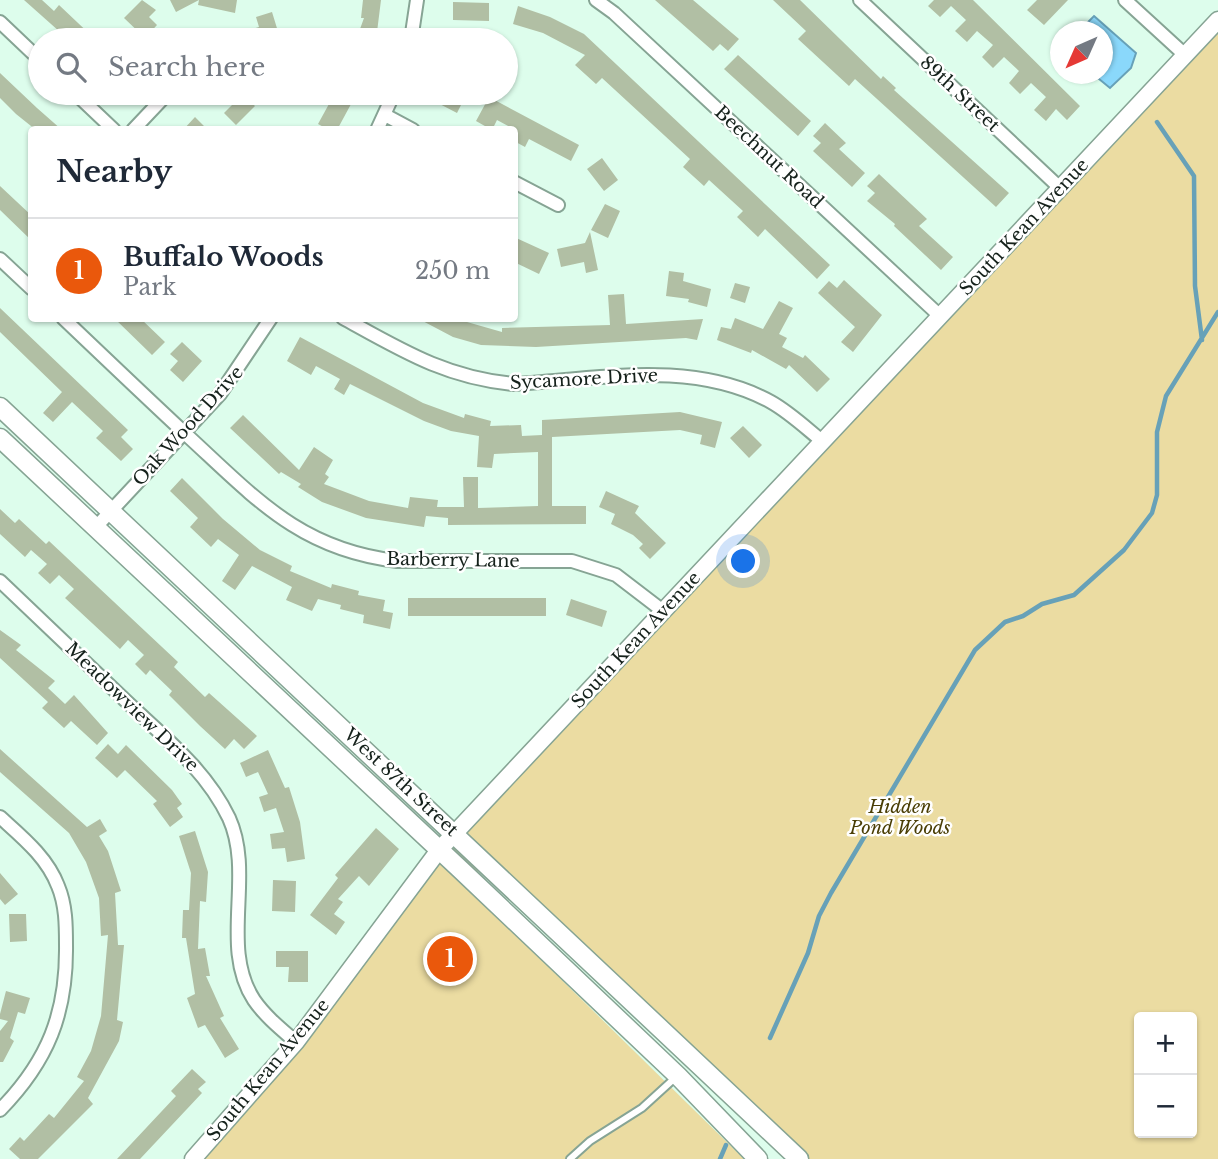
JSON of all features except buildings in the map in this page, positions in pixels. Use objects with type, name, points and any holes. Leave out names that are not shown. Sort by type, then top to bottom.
[{"type":"main road","name":"West 87th Street","points":[[0,407],[455,832],[799,1159]]},
{"type":"main road","name":"West 87th Street","points":[[0,438],[678,1076],[758,1159]]},
{"type":"street","points":[[413,28],[417,0]]},
{"type":"street","name":"Beechnut Road","points":[[596,0],[614,13],[940,316]]},
{"type":"street","name":"89th Street","points":[[860,0],[1060,188]]},
{"type":"street","points":[[1125,0],[1185,55]]},
{"type":"street","name":"South Kean Avenue","points":[[193,1159],[296,1042],[439,849],[1218,20]]},
{"type":"street","points":[[0,22],[28,49]]},
{"type":"street","points":[[88,105],[110,126]]},
{"type":"street","points":[[137,126],[157,105]]},
{"type":"street","points":[[379,126],[389,105]]},
{"type":"street","points":[[385,115],[406,126]]},
{"type":"street","points":[[518,184],[558,205]]},
{"type":"street","points":[[0,259],[28,285]]},
{"type":"street","name":"Barberry Lane","points":[[67,322],[272,513],[313,537],[374,558],[416,562],[572,561],[616,575],[663,611]]},
{"type":"street","name":"Oak Wood Drive","points":[[96,527],[241,368],[269,322]]},
{"type":"street","name":"Sycamore Drive","points":[[351,322],[443,370],[489,382],[514,384],[671,375],[721,382],[775,404],[822,441]]},
{"type":"street","name":"Meadowview Drive","points":[[0,581],[188,760],[220,801],[230,821],[240,869],[239,950],[245,981],[265,1014],[296,1042]]},
{"type":"street","points":[[0,817],[42,858],[58,887],[66,929],[66,966],[59,1018],[48,1045],[29,1076],[0,1110]]},
{"type":"lane","points":[[570,1159],[590,1141],[642,1108],[678,1076]]},
{"type":"green space","name":"Hidden Pond Woods","points":[[1218,22],[1218,1159],[805,1159],[478,871],[465,885],[744,1159],[184,1159],[303,1033],[450,844]]},
{"type":"water","points":[[1113,33],[1136,53],[1131,68],[1110,88],[1105,84],[1113,84]]},
{"type":"waterway","points":[[1157,122],[1194,176],[1195,286],[1202,340]]},
{"type":"waterway","points":[[770,1038],[808,953],[819,916],[831,893],[975,650],[1005,622],[1023,616],[1042,604],[1074,595],[1124,550],[1152,513],[1157,495],[1157,432],[1166,396],[1218,312]]},
{"type":"waterway","points":[[720,1159],[726,1145]]},
{"type":"place","name":"Buffalo Woods","points":[[450,959]]}]
